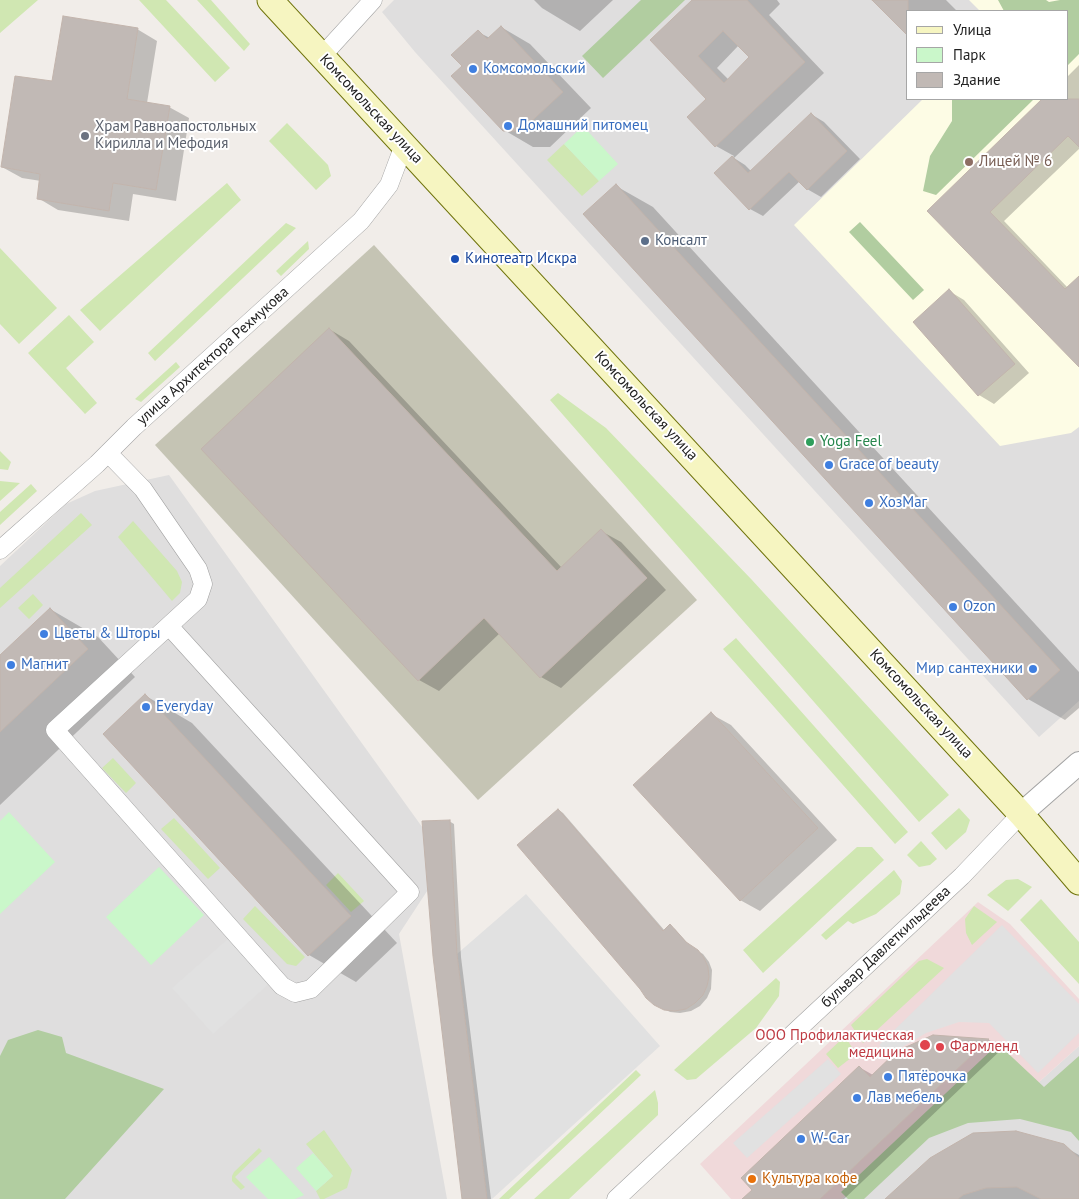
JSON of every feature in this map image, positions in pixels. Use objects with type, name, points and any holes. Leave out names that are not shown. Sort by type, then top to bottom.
[{"type":"main road","name":"Комсомольская улица","points":[[270,0],[1021,814],[1079,882]]},
{"type":"street","points":[[322,56],[373,0]]},
{"type":"street","name":"улица Архитектора Рехмукова","points":[[0,550],[361,221],[389,185],[404,145]]},
{"type":"street","points":[[108,453],[143,489],[198,569],[202,584],[198,599],[56,730],[282,986],[295,993],[311,989],[410,892],[170,626]]},
{"type":"street","points":[[1021,814],[1079,763]]},
{"type":"street","name":"бульвар Давлеткильдеева","points":[[616,1199],[962,876],[1021,814]]},
{"type":"shaded area","points":[[394,0],[1079,0],[1079,701],[1039,737],[415,52],[382,12]]},
{"type":"shaded area","name":"Лицей № 6","points":[[969,0],[1079,0],[1079,427],[1071,433],[1000,446],[794,225],[922,100],[1069,100],[1069,10],[979,10]]},
{"type":"shaded area","points":[[374,245],[697,600],[478,800],[155,445]]},
{"type":"shaded area","points":[[169,475],[425,831],[433,882],[399,934],[447,1199],[0,1199],[0,566],[66,504],[95,491]]},
{"type":"shaded area","points":[[526,894],[660,1046],[492,1199],[487,1199],[457,954]]},
{"type":"shaded area","points":[[978,902],[1010,924],[1079,999],[1079,1046],[1038,1083],[1001,1054],[842,1199],[731,1199],[700,1164]]},
{"type":"shaded area","points":[[1002,925],[1079,1004],[1079,1033],[1038,1073],[989,1023],[959,1022],[926,1033],[889,1055],[879,1045]]},
{"type":"shaded area","points":[[230,937],[270,983],[213,1034],[172,988]]},
{"type":"shaded area","points":[[1079,1046],[1079,1199],[842,1199],[1001,1054],[1038,1083]]},
{"type":"shaded area","points":[[828,1059],[841,1074],[747,1158],[733,1143]]},
{"type":"green space","points":[[0,0],[38,0],[0,33]]},
{"type":"green space","points":[[139,0],[166,0],[230,68],[215,82]]},
{"type":"green space","points":[[197,0],[211,0],[250,44],[244,51]]},
{"type":"green space","points":[[641,0],[685,0],[603,78],[582,56]]},
{"type":"green space","points":[[998,0],[1046,0],[1049,2],[1079,0],[1079,54],[1069,64],[1069,10],[1003,10]]},
{"type":"green space","points":[[952,100],[1033,100],[936,195],[923,191],[930,156],[952,121]]},
{"type":"green space","points":[[287,123],[328,165],[331,176],[316,190],[269,141]]},
{"type":"green space","points":[[583,126],[618,164],[599,181],[564,144]]},
{"type":"green space","points":[[564,144],[599,181],[582,196],[547,160]]},
{"type":"green space","points":[[227,183],[241,200],[100,331],[80,310]]},
{"type":"green space","points":[[860,222],[924,290],[913,300],[849,232]]},
{"type":"green space","points":[[286,223],[296,228],[155,361],[148,353]]},
{"type":"green space","points":[[308,241],[309,249],[281,276],[276,271]]},
{"type":"green space","points":[[0,248],[57,308],[19,344],[0,324]]},
{"type":"green space","points":[[69,315],[94,342],[66,368],[97,403],[85,414],[28,353]]},
{"type":"green space","points":[[176,362],[180,367],[141,402],[135,399]]},
{"type":"green space","points":[[558,393],[606,428],[752,580],[949,795],[919,822],[550,400]]},
{"type":"green space","points":[[0,451],[11,462],[8,470],[0,469]]},
{"type":"green space","points":[[0,481],[20,483],[0,501]]},
{"type":"green space","points":[[31,484],[37,491],[0,525],[0,512]]},
{"type":"green space","points":[[81,513],[92,525],[0,608],[0,588]]},
{"type":"green space","points":[[133,521],[177,571],[182,582],[180,593],[172,601],[118,537]]},
{"type":"green space","points":[[33,594],[43,605],[29,619],[18,608]]},
{"type":"green space","points":[[736,638],[908,832],[895,844],[723,649]]},
{"type":"green space","points":[[113,758],[136,783],[126,793],[102,768]]},
{"type":"green space","points":[[959,808],[970,820],[966,832],[946,850],[931,833]]},
{"type":"green space","points":[[9,812],[55,862],[0,914],[0,821]]},
{"type":"green space","points":[[174,818],[220,868],[208,879],[161,829]]},
{"type":"green space","points":[[921,841],[937,859],[930,865],[919,867],[907,855]]},
{"type":"green space","points":[[857,847],[872,847],[884,860],[763,973],[743,950]]},
{"type":"green space","points":[[159,867],[204,915],[151,965],[106,917]]},
{"type":"green space","points":[[894,870],[902,881],[900,894],[876,914],[853,924],[848,921],[826,940],[821,935]]},
{"type":"green space","points":[[338,873],[364,901],[351,912],[326,885]]},
{"type":"green space","points":[[1018,879],[1032,887],[1008,911],[987,895],[1006,880]]},
{"type":"green space","points":[[1041,899],[1079,942],[1079,984],[1020,920]]},
{"type":"green space","points":[[255,906],[305,957],[296,966],[287,964],[243,919]]},
{"type":"green space","points":[[974,906],[997,922],[972,945],[966,933],[965,919]]},
{"type":"green space","points":[[927,959],[944,968],[863,1043],[851,1025],[919,961]]},
{"type":"green space","points":[[776,978],[780,982],[779,996],[756,1028],[696,1079],[687,1080],[674,1070]]},
{"type":"green space","points":[[38,1030],[62,1037],[66,1053],[164,1089],[65,1199],[0,1199],[0,1056],[8,1040]]},
{"type":"green space","points":[[845,1036],[856,1054],[838,1068],[826,1054]]},
{"type":"green space","points":[[998,1044],[1044,1087],[1079,1056],[1079,1141],[1071,1132],[1020,1119],[968,1123],[929,1138],[864,1199],[848,1199],[841,1192]]},
{"type":"green space","points":[[636,1070],[641,1075],[509,1199],[499,1199]]},
{"type":"green space","points":[[655,1090],[658,1115],[569,1199],[534,1199]]},
{"type":"green space","points":[[324,1130],[352,1170],[347,1188],[324,1199],[320,1199],[316,1191],[333,1176],[306,1144]]},
{"type":"green space","points":[[259,1148],[262,1151],[235,1177],[245,1187],[241,1190],[232,1181],[232,1176]]},
{"type":"green space","points":[[313,1153],[333,1176],[316,1191],[296,1168]]},
{"type":"green space","points":[[269,1157],[304,1195],[295,1199],[268,1199],[246,1177]]},
{"type":"building","points":[[692,0],[747,0],[805,62],[715,147],[687,117],[706,99],[650,40]],"holes":[[[723,31],[749,57],[724,83],[698,56]]]},
{"type":"building","points":[[872,0],[908,0],[906,34]]},
{"type":"building","name":"Храм Равноапостольных Кирилла и Мефодия","points":[[63,16],[138,28],[127,99],[170,106],[156,190],[113,183],[109,211],[37,199],[40,174],[1,167],[15,76],[52,81]]},
{"type":"building","points":[[501,26],[563,92],[521,131],[503,131],[451,76],[462,66],[451,55],[478,30],[487,39]]},
{"type":"building","points":[[1079,99],[1079,147],[1068,136],[990,212],[1065,289],[1079,276],[1079,367],[927,211],[1041,100]]},
{"type":"building","points":[[811,113],[847,151],[807,190],[789,172],[749,210],[714,173],[732,156],[748,173]]},
{"type":"building","points":[[616,184],[1060,670],[1027,700],[583,214]]},
{"type":"building","points":[[949,289],[1015,364],[978,396],[913,322]]},
{"type":"building","points":[[329,328],[557,571],[601,529],[647,578],[540,678],[484,618],[418,681],[201,449]]},
{"type":"building","points":[[50,608],[88,649],[0,732],[0,655]]},
{"type":"building","points":[[145,694],[351,916],[308,956],[103,734]]},
{"type":"building","points":[[711,712],[818,828],[740,901],[633,785]]},
{"type":"building","points":[[558,809],[663,931],[670,924],[704,958],[708,967],[709,977],[703,995],[695,1003],[686,1009],[664,1010],[646,998],[517,845]]},
{"type":"building","points":[[450,820],[457,954],[487,1199],[462,1199],[433,956],[422,821]]},
{"type":"building","points":[[933,1035],[989,1039],[820,1199],[742,1199],[752,1190],[741,1178],[859,1066],[870,1077],[897,1051]]},
{"type":"building","points":[[1016,1131],[1064,1144],[1079,1158],[1079,1199],[1041,1199],[1017,1187],[986,1188],[963,1195],[958,1199],[885,1199],[930,1158],[973,1133]]},
{"type":"place","name":"Комсомольский","points":[[473,69]]},
{"type":"place","name":"Домашний питомец","points":[[508,126]]},
{"type":"place","name":"Храм Равноапостольных Кирилла и Мефодия","points":[[85,136]]},
{"type":"place","name":"Лицей № 6","points":[[969,162]]},
{"type":"place","name":"Консалт","points":[[645,241]]},
{"type":"place","name":"Кинотеатр Искра","points":[[455,259]]},
{"type":"place","name":"Yoga Feel","points":[[810,442]]},
{"type":"place","name":"Grace of beauty","points":[[829,465]]},
{"type":"place","name":"ХозМаг","points":[[869,503]]},
{"type":"place","name":"Ozon","points":[[953,607]]},
{"type":"place","name":"Цветы & Шторы","points":[[44,634]]},
{"type":"place","name":"Магнит","points":[[11,665]]},
{"type":"place","name":"Мир сантехники","points":[[1033,669]]},
{"type":"place","name":"Everyday","points":[[146,707]]},
{"type":"place","name":"ООО Профилактическая медицина","points":[[925,1045]]},
{"type":"place","name":"Фармленд","points":[[940,1047]]},
{"type":"place","name":"Пятёрочка","points":[[888,1077]]},
{"type":"place","name":"Лав мебель","points":[[857,1098]]},
{"type":"place","name":"W-Car","points":[[801,1139]]},
{"type":"place","name":"Культура кофе","points":[[752,1179]]}]
